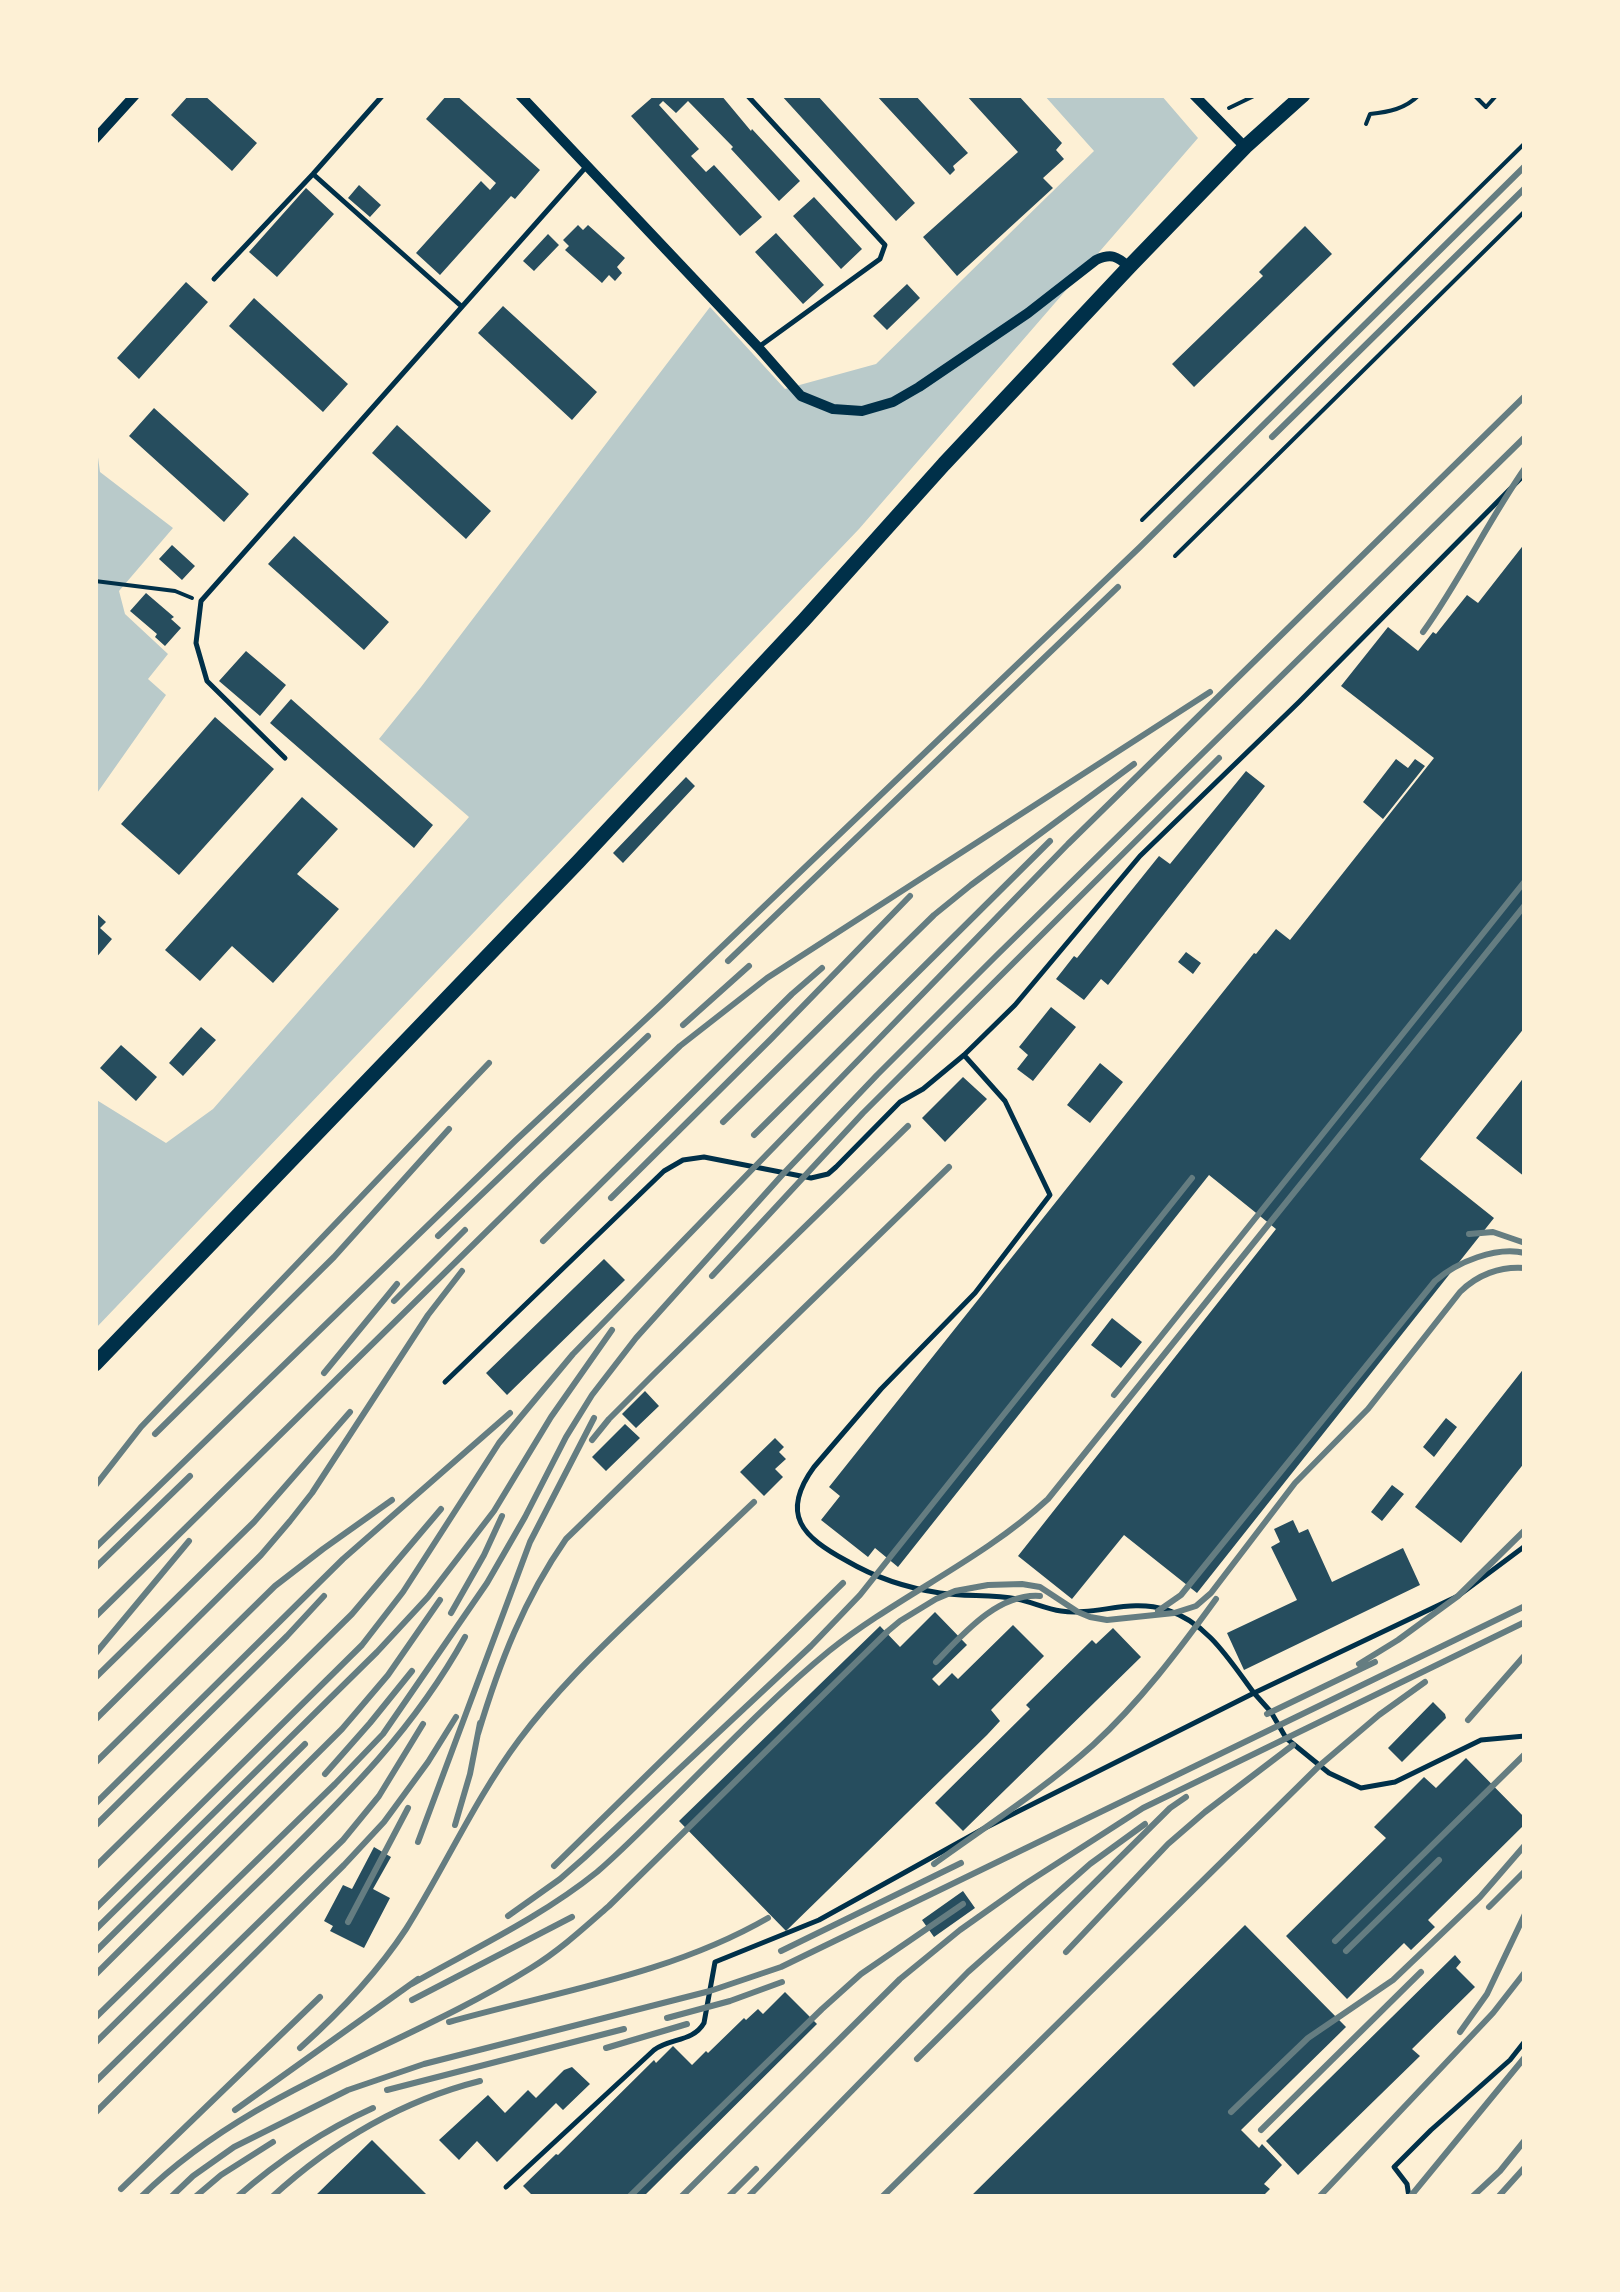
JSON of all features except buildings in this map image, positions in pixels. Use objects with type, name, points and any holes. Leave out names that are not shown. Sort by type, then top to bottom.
[{"type":"main road","points":[[95,1364],[578,862],[1129,267],[1245,147],[1303,95]]},
{"type":"street","points":[[95,138],[135,95]]},
{"type":"street","points":[[520,95],[801,396],[832,409],[862,411],[893,402],[1028,313],[1096,260],[1116,256],[1129,267]]},
{"type":"street","points":[[1194,95],[1245,147]]},
{"type":"lane","points":[[214,280],[384,95]]},
{"type":"lane","points":[[747,95],[885,245],[880,259],[758,347]]},
{"type":"lane","points":[[285,758],[207,682],[196,643],[201,602],[588,166]]},
{"type":"lane","points":[[313,174],[461,306]]},
{"type":"lane","points":[[446,1382],[664,1170],[683,1160],[704,1158],[803,1177],[828,1174],[900,1102],[964,1055],[1015,1005],[1140,856],[1525,474]]},
{"type":"lane","points":[[964,1055],[1005,1102],[1050,1195],[974,1294],[880,1389],[804,1480],[797,1509],[808,1536],[820,1547],[874,1576],[920,1590],[1016,1598],[1059,1611],[1125,1605],[1164,1609],[1209,1634],[1271,1712],[1286,1738],[1320,1766],[1361,1788],[1395,1782],[1481,1740],[1525,1736]]},
{"type":"lane","points":[[506,2187],[654,2050],[699,2031],[704,2023],[715,1962],[819,1920],[982,1829],[1458,1596],[1525,1546]]},
{"type":"lane","points":[[1409,2197],[1407,2184],[1394,2167],[1510,2060],[1525,2041]]},
{"type":"path","points":[[1214,116],[1256,95]]},
{"type":"path","points":[[1366,124],[1370,114],[1409,105],[1419,95]]},
{"type":"path","points":[[1474,95],[1486,107],[1495,98],[1492,95]]},
{"type":"path","points":[[1142,520],[1525,144]]},
{"type":"path","points":[[1175,556],[1525,211]]},
{"type":"path","points":[[95,580],[175,591],[201,602]]},
{"type":"shaded area","points":[[1044,95],[1161,95],[1198,138],[859,529],[95,1329],[95,1099],[166,1143],[213,1109],[469,817],[379,739],[710,307],[785,389],[876,364],[1094,151]]},
{"type":"shaded area","points":[[95,435],[100,472],[173,528],[119,591],[125,614],[168,654],[148,679],[166,695],[95,796]]},
{"type":"railway","points":[[95,1548],[516,1140],[1140,547],[1525,166]]},
{"type":"railway","points":[[1272,437],[1525,188]]},
{"type":"railway","points":[[95,1909],[362,1645],[403,1592],[499,1443],[573,1354],[1068,844],[1525,396]]},
{"type":"railway","points":[[95,2018],[383,1734],[487,1583],[592,1395],[636,1338],[783,1174],[996,956],[1525,437]]},
{"type":"railway","points":[[1423,632],[1525,468]]},
{"type":"railway","points":[[728,961],[1118,587]]},
{"type":"railway","points":[[95,1617],[680,1046],[767,978],[1210,692]]},
{"type":"railway","points":[[712,1276],[863,1113],[1219,758]]},
{"type":"railway","points":[[723,1122],[934,915],[1134,764]]},
{"type":"railway","points":[[754,1135],[1050,841]]},
{"type":"railway","points":[[1114,1395],[1525,881]]},
{"type":"railway","points":[[611,1198],[910,896]]},
{"type":"railway","points":[[408,1986],[575,1889],[829,1651],[996,1541],[1048,1499],[1525,905]]},
{"type":"railway","points":[[683,1025],[749,966]]},
{"type":"railway","points":[[543,1241],[822,968]]},
{"type":"railway","points":[[438,1236],[648,1036]]},
{"type":"railway","points":[[95,1486],[141,1427],[489,1063]]},
{"type":"railway","points":[[592,1440],[653,1375],[908,1126]]},
{"type":"railway","points":[[155,1434],[334,1257],[449,1129]]},
{"type":"railway","points":[[478,1734],[514,1633],[537,1585],[566,1539],[949,1167]]},
{"type":"railway","points":[[508,1916],[584,1858],[811,1646],[860,1595],[1192,1178]]},
{"type":"railway","points":[[394,1301],[465,1230]]},
{"type":"railway","points":[[1469,1234],[1493,1232],[1525,1243]]},
{"type":"railway","points":[[1158,1611],[1181,1595],[1435,1281],[1477,1257],[1525,1253]]},
{"type":"railway","points":[[141,2197],[184,2159],[230,2127],[329,2072],[482,1996],[571,1939],[888,1631],[936,1599],[988,1585],[1022,1584],[1040,1587],[1078,1612],[1107,1620],[1174,1613],[1196,1606],[1211,1593],[1295,1483],[1368,1409],[1460,1292],[1490,1273],[1525,1268]]},
{"type":"railway","points":[[95,1720],[261,1555],[290,1521],[428,1315],[462,1271]]},
{"type":"railway","points":[[324,1373],[397,1284]]},
{"type":"railway","points":[[95,1930],[428,1597],[494,1511],[551,1417],[612,1330]]},
{"type":"railway","points":[[95,1678],[254,1522],[350,1412]]},
{"type":"railway","points":[[95,1804],[343,1559],[510,1413]]},
{"type":"railway","points":[[418,1842],[530,1542],[594,1418]]},
{"type":"railway","points":[[95,1568],[190,1476]]},
{"type":"railway","points":[[95,1763],[275,1586],[392,1500]]},
{"type":"railway","points":[[300,2048],[357,1992],[395,1945],[488,1786],[532,1723],[591,1658],[754,1502]]},
{"type":"railway","points":[[95,1867],[352,1614],[441,1509]]},
{"type":"railway","points":[[451,1613],[502,1516]]},
{"type":"railway","points":[[1359,1664],[1458,1596],[1525,1530]]},
{"type":"railway","points":[[95,1654],[189,1541]]},
{"type":"railway","points":[[554,1866],[843,1583]]},
{"type":"railway","points":[[95,1826],[324,1596]]},
{"type":"railway","points":[[936,1662],[996,1608],[1010,1601],[1040,1596]]},
{"type":"railway","points":[[934,1864],[1093,1745],[1143,1693],[1216,1599]]},
{"type":"railway","points":[[95,1975],[342,1729],[388,1675],[440,1600]]},
{"type":"railway","points":[[171,2197],[234,2147],[348,2090],[424,2064],[710,1991],[781,1967],[1525,1606]]},
{"type":"railway","points":[[681,2197],[900,1979],[1025,1884],[1143,1808],[1525,1622]]},
{"type":"railway","points":[[95,2043],[351,1789],[423,1703],[465,1637]]},
{"type":"railway","points":[[1468,1720],[1525,1655]]},
{"type":"railway","points":[[1267,1714],[1375,1662]]},
{"type":"railway","points":[[325,1774],[412,1671]]},
{"type":"railway","points":[[882,2197],[1319,1766],[1425,1682]]},
{"type":"railway","points":[[95,2113],[384,1822],[456,1717]]},
{"type":"railway","points":[[455,1825],[480,1723]]},
{"type":"railway","points":[[95,2082],[343,1840],[379,1796],[423,1724]]},
{"type":"railway","points":[[95,1952],[305,1744]]},
{"type":"railway","points":[[1066,1952],[1168,1844],[1293,1745]]},
{"type":"railway","points":[[1335,1941],[1525,1754]]},
{"type":"railway","points":[[917,2059],[1170,1808],[1186,1797]]},
{"type":"railway","points":[[348,1922],[408,1808]]},
{"type":"railway","points":[[748,2197],[968,1972],[1090,1864],[1145,1824]]},
{"type":"railway","points":[[1231,2112],[1308,2038],[1393,1980],[1480,1897],[1525,1845]]},
{"type":"railway","points":[[1346,1951],[1439,1860]]},
{"type":"railway","points":[[781,1951],[961,1863]]},
{"type":"railway","points":[[1489,1907],[1525,1871]]},
{"type":"railway","points":[[629,2197],[861,1974],[963,1904]]},
{"type":"railway","points":[[1460,2032],[1487,1994],[1525,1914]]},
{"type":"railway","points":[[412,2000],[572,1917]]},
{"type":"railway","points":[[449,2022],[653,1968],[768,1918]]},
{"type":"railway","points":[[1261,2130],[1421,1972]]},
{"type":"railway","points":[[1319,2197],[1493,2013],[1525,1972]]},
{"type":"railway","points":[[235,2110],[418,1979]]},
{"type":"railway","points":[[667,2018],[782,1982]]},
{"type":"railway","points":[[121,2189],[320,1997]]},
{"type":"railway","points":[[606,2048],[687,2024]]},
{"type":"railway","points":[[387,2090],[624,2029]]},
{"type":"railway","points":[[1410,2197],[1525,2057]]},
{"type":"railway","points":[[272,2197],[319,2158],[369,2126],[423,2100],[480,2081]]},
{"type":"railway","points":[[237,2197],[302,2147],[373,2108]]},
{"type":"railway","points":[[1472,2197],[1525,2140]]},
{"type":"railway","points":[[195,2197],[273,2142]]},
{"type":"railway","points":[[1498,2197],[1525,2167]]},
{"type":"railway","points":[[728,2197],[756,2169]]}]
